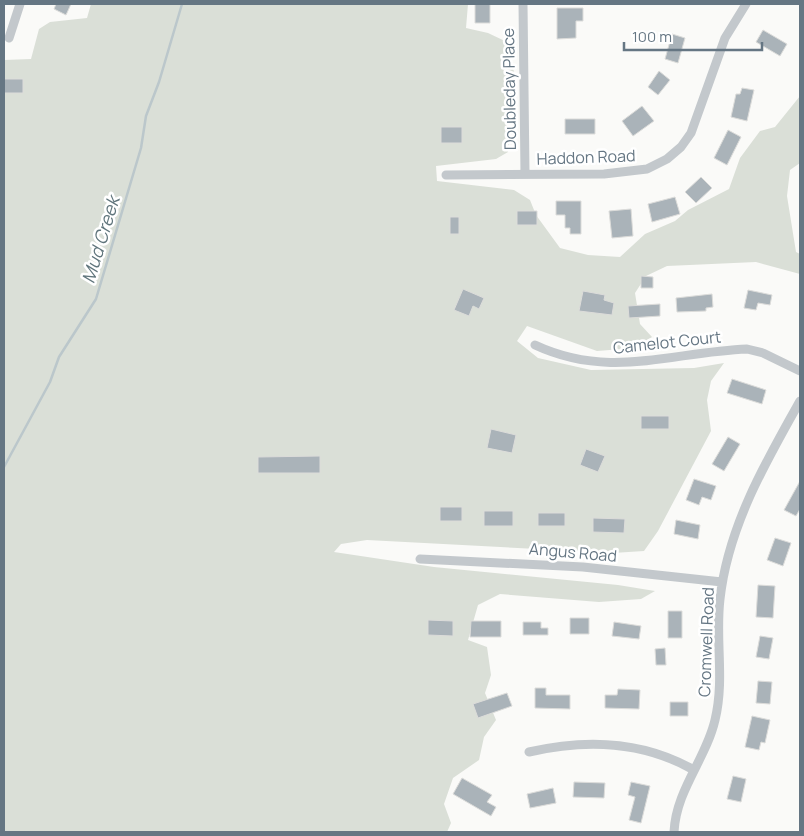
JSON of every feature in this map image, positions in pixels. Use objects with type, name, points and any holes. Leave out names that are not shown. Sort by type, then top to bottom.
[{"type":"street","points":[[9,38],[20,4]]},
{"type":"street","name":"Doubleday Place","points":[[523,4],[525,174]]},
{"type":"street","name":"Haddon Road","points":[[446,175],[577,175],[625,172],[646,169],[667,159],[681,147],[691,133],[725,38],[746,4]]},
{"type":"street","name":"Camelot Court","points":[[535,345],[582,361],[599,363],[644,362],[747,349],[763,353],[800,371]]},
{"type":"street","name":"Cromwell Road","points":[[674,832],[677,810],[694,770],[712,735],[720,698],[720,601],[727,560],[745,508],[800,401]]},
{"type":"street","name":"Angus Road","points":[[420,559],[583,567],[722,582]]},
{"type":"street","points":[[529,752],[564,746],[622,745],[660,754],[694,770]]},
{"type":"shaded area","points":[[91,4],[468,4],[466,28],[488,33],[507,42],[514,72],[508,152],[496,159],[436,166],[437,181],[514,190],[530,200],[536,215],[560,248],[588,255],[620,257],[645,234],[675,221],[688,210],[729,189],[740,158],[760,131],[775,127],[800,96],[800,163],[790,170],[787,196],[796,252],[800,254],[800,274],[756,262],[667,266],[646,276],[635,293],[640,324],[652,337],[635,348],[597,351],[527,326],[517,341],[538,358],[591,370],[694,368],[724,363],[711,381],[707,400],[711,431],[658,531],[644,551],[613,553],[367,540],[341,544],[334,552],[434,567],[618,585],[655,591],[641,599],[599,602],[500,594],[478,605],[468,640],[487,647],[491,675],[485,693],[496,720],[484,737],[479,760],[453,778],[444,804],[451,823],[447,832],[4,832],[4,60],[31,59],[39,29],[50,22],[87,18]]},
{"type":"building","points":[[56,4],[71,4],[66,15],[54,9]]},
{"type":"building","points":[[475,4],[490,4],[490,23],[475,23]]},
{"type":"building","points":[[557,8],[583,8],[583,21],[576,21],[576,38],[557,39]]},
{"type":"building","points":[[763,30],[787,44],[780,56],[756,42]]},
{"type":"building","points":[[672,34],[685,38],[678,63],[665,59]]},
{"type":"building","points":[[659,71],[670,80],[658,95],[648,87]]},
{"type":"building","points":[[4,79],[23,79],[23,93],[4,93]]},
{"type":"building","points":[[742,88],[754,90],[747,121],[731,117],[736,94],[740,94]]},
{"type":"building","points":[[642,106],[654,121],[633,136],[622,121]]},
{"type":"building","points":[[565,119],[595,119],[595,134],[565,134]]},
{"type":"building","points":[[441,127],[462,127],[462,143],[441,143]]},
{"type":"building","points":[[728,130],[741,137],[727,165],[714,158]]},
{"type":"building","points":[[701,177],[712,188],[696,203],[685,192]]},
{"type":"building","points":[[675,197],[680,214],[652,222],[648,204]]},
{"type":"building","points":[[556,201],[581,201],[581,234],[570,234],[570,228],[565,228],[565,215],[556,215]]},
{"type":"building","points":[[631,209],[633,236],[612,238],[609,211]]},
{"type":"building","points":[[517,211],[537,211],[537,225],[517,225]]},
{"type":"building","points":[[450,217],[459,217],[459,234],[450,234]]},
{"type":"building","points":[[641,276],[653,277],[653,288],[641,288]]},
{"type":"building","points":[[463,289],[484,298],[479,309],[473,306],[469,316],[454,310]]},
{"type":"building","points":[[748,290],[772,295],[770,305],[758,303],[756,310],[744,308]]},
{"type":"building","points":[[583,291],[605,295],[604,300],[614,303],[612,315],[579,311]]},
{"type":"building","points":[[712,294],[713,307],[706,308],[706,311],[677,312],[676,298]]},
{"type":"building","points":[[660,304],[660,316],[629,318],[628,306]]},
{"type":"building","points":[[732,379],[766,390],[762,404],[727,393]]},
{"type":"building","points":[[641,416],[669,416],[669,429],[641,429]]},
{"type":"building","points":[[491,429],[516,435],[512,453],[487,448]]},
{"type":"building","points":[[728,437],[740,444],[724,471],[712,464]]},
{"type":"building","points":[[586,449],[605,456],[598,472],[580,465]]},
{"type":"building","points":[[320,456],[320,473],[258,473],[258,457]]},
{"type":"building","points":[[694,479],[716,486],[711,500],[702,497],[699,505],[686,500]]},
{"type":"building","points":[[800,481],[800,509],[796,516],[784,510]]},
{"type":"building","points":[[440,507],[462,507],[462,521],[440,521]]},
{"type":"building","points":[[484,511],[513,511],[513,526],[484,526]]},
{"type":"building","points":[[538,513],[565,513],[565,526],[538,526]]},
{"type":"building","points":[[593,518],[625,519],[624,533],[593,532]]},
{"type":"building","points":[[676,520],[700,525],[698,539],[674,534]]},
{"type":"building","points":[[775,538],[791,543],[783,566],[767,560]]},
{"type":"building","points":[[758,585],[775,586],[773,618],[756,617]]},
{"type":"building","points":[[668,611],[682,611],[682,638],[668,638]]},
{"type":"building","points":[[570,618],[589,618],[589,634],[570,634]]},
{"type":"building","points":[[428,620],[453,621],[453,636],[428,635]]},
{"type":"building","points":[[471,621],[501,621],[501,637],[470,637]]},
{"type":"building","points":[[523,622],[541,622],[541,628],[548,628],[548,635],[523,635]]},
{"type":"building","points":[[614,622],[641,626],[639,639],[612,636]]},
{"type":"building","points":[[760,636],[773,638],[769,659],[756,657]]},
{"type":"building","points":[[665,648],[666,665],[656,665],[655,649]]},
{"type":"building","points":[[758,681],[772,682],[770,704],[756,703]]},
{"type":"building","points":[[535,688],[546,688],[546,695],[570,695],[570,709],[535,708]]},
{"type":"building","points":[[618,689],[640,690],[639,709],[605,708],[605,695],[617,695]]},
{"type":"building","points":[[507,693],[512,706],[478,718],[473,704]]},
{"type":"building","points":[[670,702],[688,702],[688,716],[670,716]]},
{"type":"building","points":[[752,716],[770,720],[765,743],[761,742],[759,750],[745,747]]},
{"type":"building","points":[[733,776],[746,779],[741,802],[727,799]]},
{"type":"building","points":[[462,778],[492,795],[487,802],[496,807],[491,816],[453,794]]},
{"type":"building","points":[[574,782],[605,783],[604,798],[573,797]]},
{"type":"building","points":[[631,782],[650,786],[641,823],[629,820],[635,797],[628,795]]},
{"type":"building","points":[[553,788],[556,803],[530,808],[527,794]]},
{"type":"waterway","name":"Mud Creek","points":[[4,467],[50,382],[59,357],[96,299],[141,148],[146,116],[159,82],[182,4]]}]
